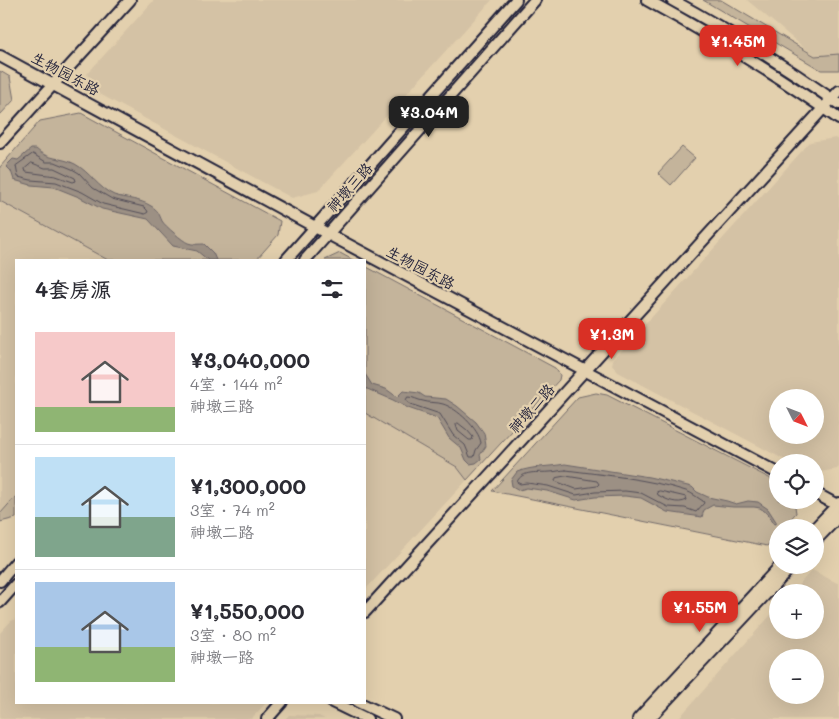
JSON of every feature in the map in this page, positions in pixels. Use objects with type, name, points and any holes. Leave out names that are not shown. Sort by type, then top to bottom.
[{"type":"street","points":[[0,144],[130,0]]},
{"type":"street","name":"神墩三路","points":[[287,259],[516,0]]},
{"type":"street","name":"神墩三路","points":[[306,259],[535,0]]},
{"type":"street","points":[[647,0],[696,27],[794,87],[839,119]]},
{"type":"street","points":[[672,0],[702,16],[837,98]]},
{"type":"street","name":"生物园东路","points":[[0,56],[328,234],[769,468]]},
{"type":"street","name":"神墩二路","points":[[366,611],[824,108],[837,98]]},
{"type":"street","points":[[824,497],[838,504],[824,519]]},
{"type":"street","points":[[824,532],[839,516]]},
{"type":"street","points":[[0,563],[15,566]]},
{"type":"street","points":[[15,566],[2,577],[15,584]]},
{"type":"street","points":[[638,719],[773,574]]},
{"type":"street","points":[[650,719],[785,574]]},
{"type":"street","points":[[0,602],[15,585]]},
{"type":"street","points":[[267,719],[280,704]]},
{"type":"street","points":[[336,704],[367,719]]},
{"type":"street","points":[[362,704],[394,719]]},
{"type":"shaded area","points":[[154,0],[492,0],[318,191],[292,198],[96,92],[87,74]]},
{"type":"shaded area","points":[[703,0],[721,0],[815,56],[839,54],[839,70],[821,70]]},
{"type":"shaded area","points":[[747,0],[839,0],[839,54],[815,57]]},
{"type":"shaded area","points":[[0,71],[10,77],[14,100],[0,115]]},
{"type":"shaded area","points":[[81,113],[280,221],[278,235],[257,259],[106,259],[0,201],[0,167],[40,121]]},
{"type":"shaded area","points":[[836,138],[839,140],[839,467],[837,469],[824,471],[824,454],[774,454],[618,372],[612,365],[613,360],[810,142]]},
{"type":"shaded area","points":[[682,147],[695,158],[671,185],[658,173]]},
{"type":"shaded area","points":[[0,201],[106,259],[15,259],[15,497],[0,514]]},
{"type":"shaded area","points":[[340,253],[351,259],[327,259]]},
{"type":"shaded area","points":[[366,267],[555,368],[560,375],[559,380],[467,480],[457,467],[366,414]]},
{"type":"shaded area","points":[[596,393],[607,395],[769,478],[769,509],[795,509],[796,513],[790,519],[769,519],[769,544],[767,546],[492,491],[578,397]]},
{"type":"shaded area","points":[[366,414],[457,467],[467,480],[366,589]]},
{"type":"shaded area","points":[[15,497],[15,518],[0,522],[0,514]]},
{"type":"shaded area","points":[[808,574],[820,574],[839,584],[839,719],[678,719],[769,617],[769,639],[824,639],[824,584],[799,584]]},
{"type":"shaded area","points":[[15,619],[15,704],[265,704],[251,719],[0,719],[0,633],[11,621]]},
{"type":"shaded area","points":[[289,715],[319,716],[325,719],[285,719]]},
{"type":"water","points":[[31,149],[36,149],[50,157],[75,164],[108,192],[138,200],[151,206],[174,233],[188,243],[204,244],[213,253],[216,259],[207,259],[197,251],[173,246],[148,219],[102,209],[54,187],[31,185],[14,180],[11,171],[6,166],[13,159],[18,160]]},
{"type":"water","points":[[366,376],[372,385],[386,389],[397,397],[403,391],[419,393],[425,397],[446,399],[457,406],[476,422],[484,433],[486,446],[480,455],[481,459],[476,463],[470,464],[466,460],[461,448],[449,438],[437,418],[408,408],[366,388]]},
{"type":"water","points":[[565,464],[649,477],[692,487],[697,492],[708,497],[736,504],[748,501],[758,502],[768,509],[774,519],[771,519],[760,508],[754,507],[713,505],[704,510],[702,517],[667,512],[641,498],[625,496],[576,500],[547,491],[527,488],[519,490],[512,486],[511,480],[517,472]]}]
